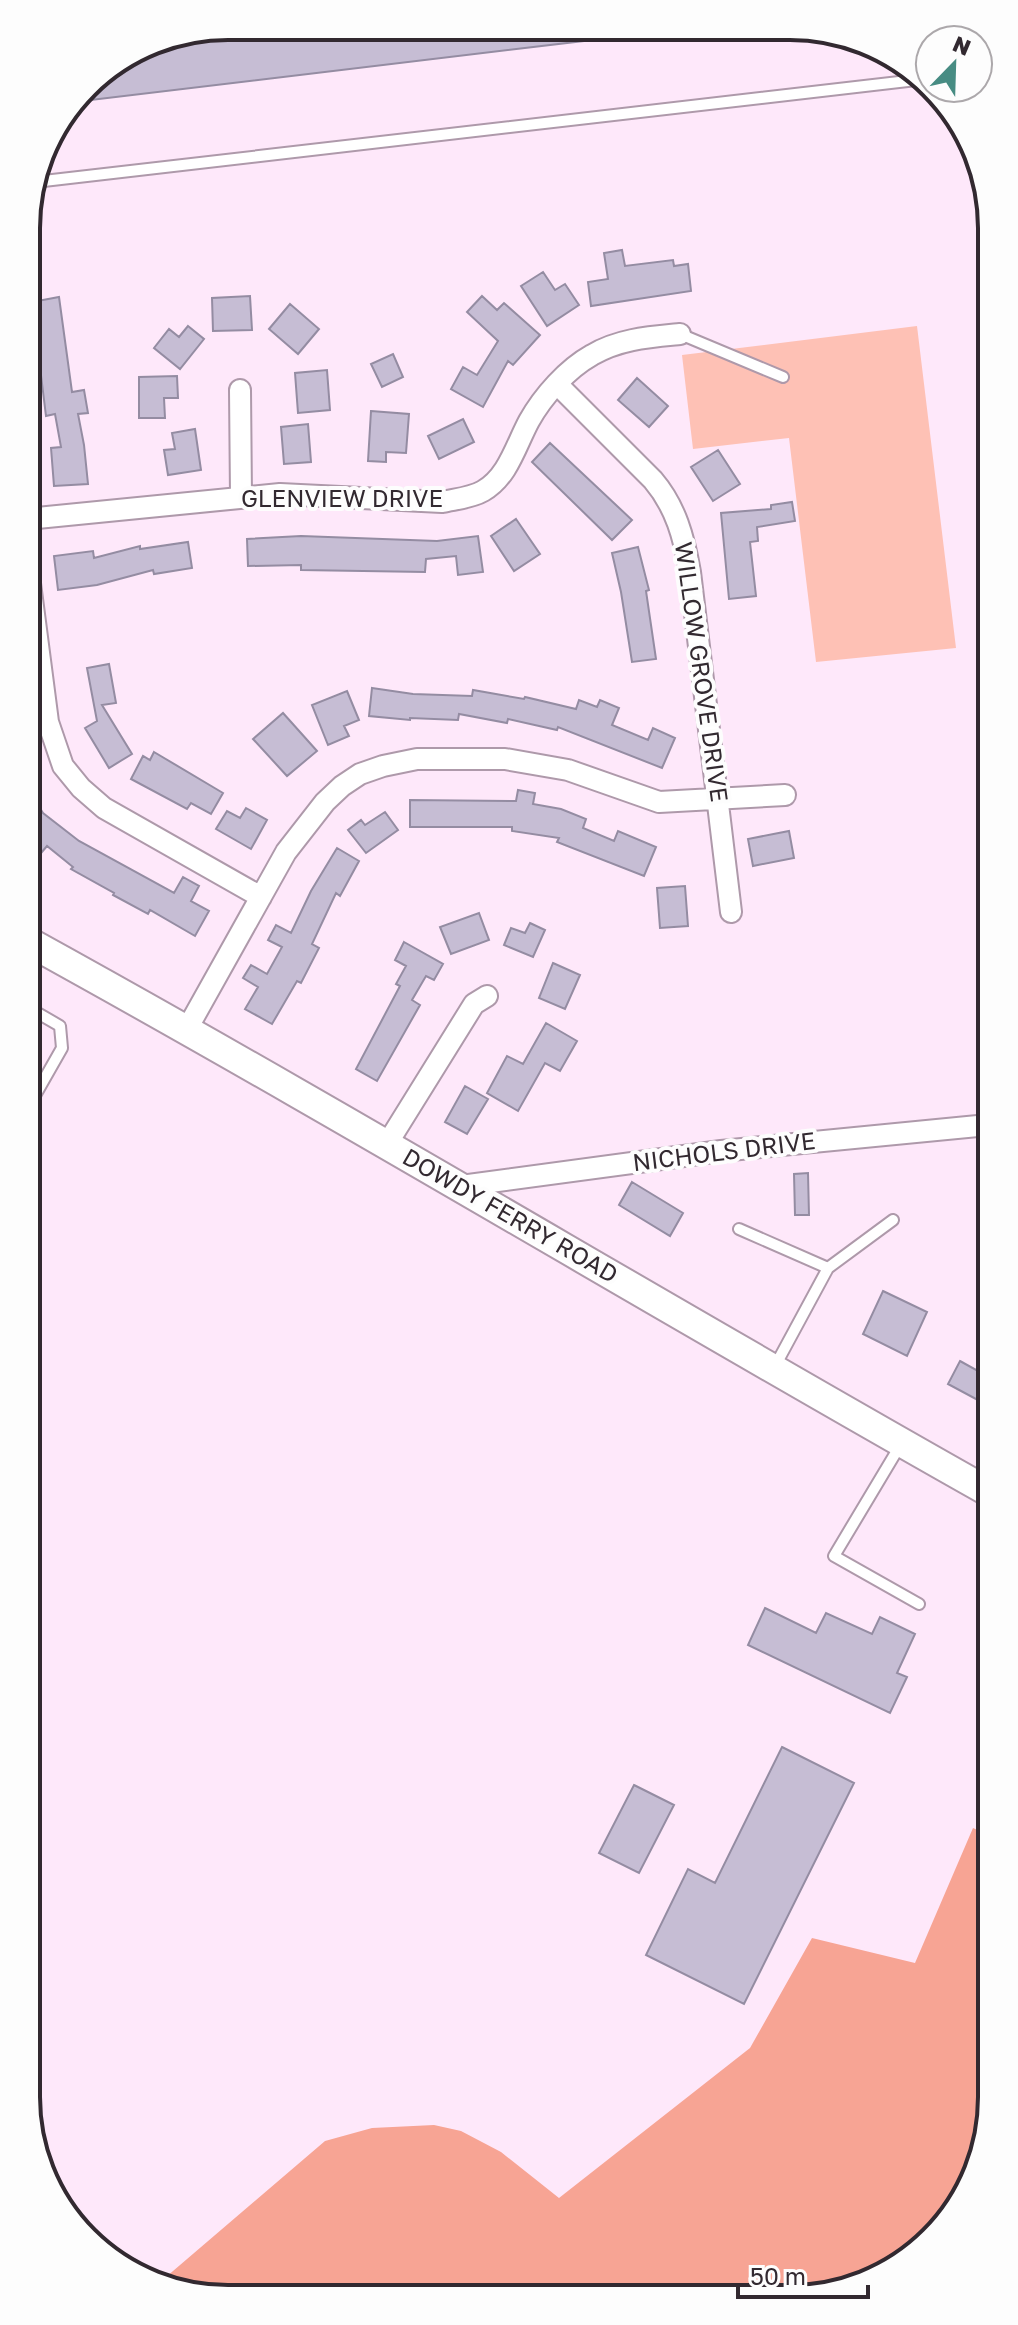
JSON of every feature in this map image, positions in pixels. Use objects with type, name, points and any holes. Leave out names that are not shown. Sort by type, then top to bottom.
[{"type":"street","name":"GLENVIEW DRIVE","points":[[40,518],[280,494],[442,502],[482,492],[498,479],[531,419],[557,384],[590,356],[638,338],[680,334]]},
{"type":"street","name":"WILLOW GROVE DRIVE","points":[[557,384],[662,490],[678,520],[690,572],[731,912]]},
{"type":"street","points":[[240,390],[241,497]]},
{"type":"street","points":[[40,660],[48,722],[63,766],[81,788],[104,808],[261,897]]},
{"type":"street","points":[[187,1029],[286,852],[325,802],[360,774],[417,759],[505,759],[568,770],[659,802],[785,795]]},
{"type":"street","name":"DOWDY FERRY ROAD","points":[[40,948],[461,1186],[773,1370],[978,1486]]},
{"type":"street","points":[[387,1144],[474,1004],[487,996]]},
{"type":"street","name":"NICHOLS DRIVE","points":[[461,1186],[721,1151],[978,1126]]},
{"type":"lane","points":[[46,181],[907,81]]},
{"type":"lane","points":[[680,334],[783,377]]},
{"type":"lane","points":[[40,1014],[60,1026],[62,1048],[40,1087]]},
{"type":"lane","points":[[773,1370],[828,1268],[893,1220]]},
{"type":"lane","points":[[739,1229],[828,1268]]},
{"type":"lane","points":[[902,1443],[834,1556],[919,1604]]},
{"type":"shaded area","points":[[917,326],[956,648],[816,662],[789,438],[693,449],[682,355]]},
{"type":"shaded area","points":[[973,1828],[978,1830],[978,2110],[972,2146],[953,2191],[939,2212],[905,2246],[862,2271],[839,2279],[790,2285],[215,2285],[168,2275],[325,2141],[372,2128],[434,2125],[461,2131],[501,2152],[559,2198],[750,2048],[812,1938],[915,1963]]},
{"type":"building","points":[[215,40],[592,40],[91,100],[123,72],[145,59],[167,50]]},
{"type":"building","points":[[622,250],[625,266],[673,260],[674,266],[688,264],[691,291],[591,306],[588,282],[608,279],[604,253]]},
{"type":"building","points":[[543,272],[555,290],[565,284],[579,305],[547,326],[521,286]]},
{"type":"building","points":[[250,296],[252,330],[213,331],[212,298]]},
{"type":"building","points":[[482,296],[497,310],[504,303],[540,335],[513,365],[508,361],[483,407],[451,389],[463,367],[477,375],[498,341],[467,312]]},
{"type":"building","points":[[59,297],[72,392],[84,390],[88,413],[78,414],[88,484],[54,486],[51,448],[61,447],[55,414],[46,416],[40,367],[40,301]]},
{"type":"building","points":[[290,304],[319,329],[298,354],[269,329]]},
{"type":"building","points":[[188,326],[204,339],[180,369],[154,348],[169,329],[179,337]]},
{"type":"building","points":[[393,354],[403,377],[382,387],[371,364]]},
{"type":"building","points":[[327,370],[330,410],[298,413],[295,373]]},
{"type":"building","points":[[177,376],[178,398],[164,398],[165,418],[139,418],[139,377]]},
{"type":"building","points":[[637,378],[668,406],[649,427],[618,400]]},
{"type":"building","points":[[371,411],[409,414],[406,453],[386,452],[386,462],[368,461]]},
{"type":"building","points":[[463,419],[474,442],[439,459],[428,436]]},
{"type":"building","points":[[308,424],[311,462],[284,464],[281,427]]},
{"type":"building","points":[[195,429],[201,470],[168,475],[164,450],[175,449],[172,433]]},
{"type":"building","points":[[550,443],[632,520],[612,540],[532,462]]},
{"type":"building","points":[[718,450],[740,484],[713,501],[691,467]]},
{"type":"building","points":[[792,502],[795,521],[757,527],[758,541],[750,542],[756,596],[729,599],[721,513],[771,509],[771,505]]},
{"type":"building","points":[[516,519],[540,554],[514,571],[491,536]]},
{"type":"building","points":[[301,536],[437,541],[478,536],[483,572],[458,575],[456,556],[426,559],[425,572],[301,570],[301,565],[248,566],[247,539]]},
{"type":"building","points":[[188,542],[192,568],[154,574],[153,570],[97,585],[58,590],[54,556],[93,551],[94,558],[140,546],[140,549]]},
{"type":"building","points":[[638,547],[649,590],[646,591],[656,659],[632,662],[612,553]]},
{"type":"building","points":[[109,664],[116,703],[102,705],[132,754],[109,768],[85,728],[97,721],[87,668]]},
{"type":"building","points":[[372,688],[413,694],[472,696],[473,690],[525,697],[576,709],[579,700],[597,707],[600,700],[619,708],[612,725],[648,740],[653,728],[675,738],[662,768],[558,727],[557,730],[508,719],[507,723],[459,714],[458,720],[369,716]]},
{"type":"building","points":[[347,691],[359,720],[344,726],[349,736],[328,745],[312,705]]},
{"type":"building","points":[[283,713],[317,751],[287,776],[253,739]]},
{"type":"building","points":[[154,752],[223,793],[211,814],[191,803],[187,809],[131,779],[143,756],[150,760]]},
{"type":"building","points":[[518,790],[535,793],[533,804],[561,809],[586,819],[583,828],[614,841],[618,831],[656,847],[644,876],[557,842],[559,838],[512,831],[512,827],[410,827],[410,800],[516,801]]},
{"type":"building","points":[[40,808],[79,841],[174,893],[183,877],[199,886],[191,901],[209,911],[195,936],[150,910],[148,914],[113,895],[71,869],[73,867],[47,846],[40,854]]},
{"type":"building","points":[[246,808],[267,820],[251,849],[216,829],[227,811],[240,818]]},
{"type":"building","points":[[385,812],[398,830],[366,853],[348,830],[361,820],[365,825]]},
{"type":"building","points":[[789,831],[794,858],[753,866],[748,839]]},
{"type":"building","points":[[337,848],[359,861],[340,896],[336,893],[312,944],[319,948],[301,983],[297,981],[272,1024],[245,1009],[258,987],[243,978],[251,965],[267,974],[282,947],[268,940],[276,925],[291,933],[311,891]]},
{"type":"building","points":[[685,886],[688,926],[660,928],[657,888]]},
{"type":"building","points":[[479,913],[489,940],[451,954],[440,927]]},
{"type":"building","points":[[530,923],[545,930],[533,957],[504,945],[511,928],[525,933]]},
{"type":"building","points":[[404,942],[443,964],[434,980],[426,976],[412,1000],[420,1005],[377,1081],[356,1069],[400,986],[396,984],[406,966],[395,960]]},
{"type":"building","points":[[553,963],[580,975],[565,1009],[539,998]]},
{"type":"building","points":[[546,1023],[577,1041],[560,1071],[545,1063],[518,1111],[487,1093],[507,1056],[523,1064]]},
{"type":"building","points":[[465,1086],[488,1099],[467,1134],[445,1122]]},
{"type":"building","points":[[808,1173],[809,1215],[795,1215],[794,1174]]},
{"type":"building","points":[[632,1182],[683,1213],[670,1236],[619,1205]]},
{"type":"building","points":[[883,1291],[927,1312],[907,1356],[863,1334]]},
{"type":"building","points":[[960,1361],[978,1371],[978,1400],[948,1384]]},
{"type":"building","points":[[765,1608],[816,1633],[826,1613],[872,1634],[880,1617],[915,1634],[897,1673],[907,1677],[890,1713],[748,1645]]},
{"type":"building","points":[[782,1747],[854,1783],[744,2004],[646,1955],[688,1869],[715,1883]]},
{"type":"building","points":[[634,1785],[674,1805],[639,1873],[599,1853]]}]
